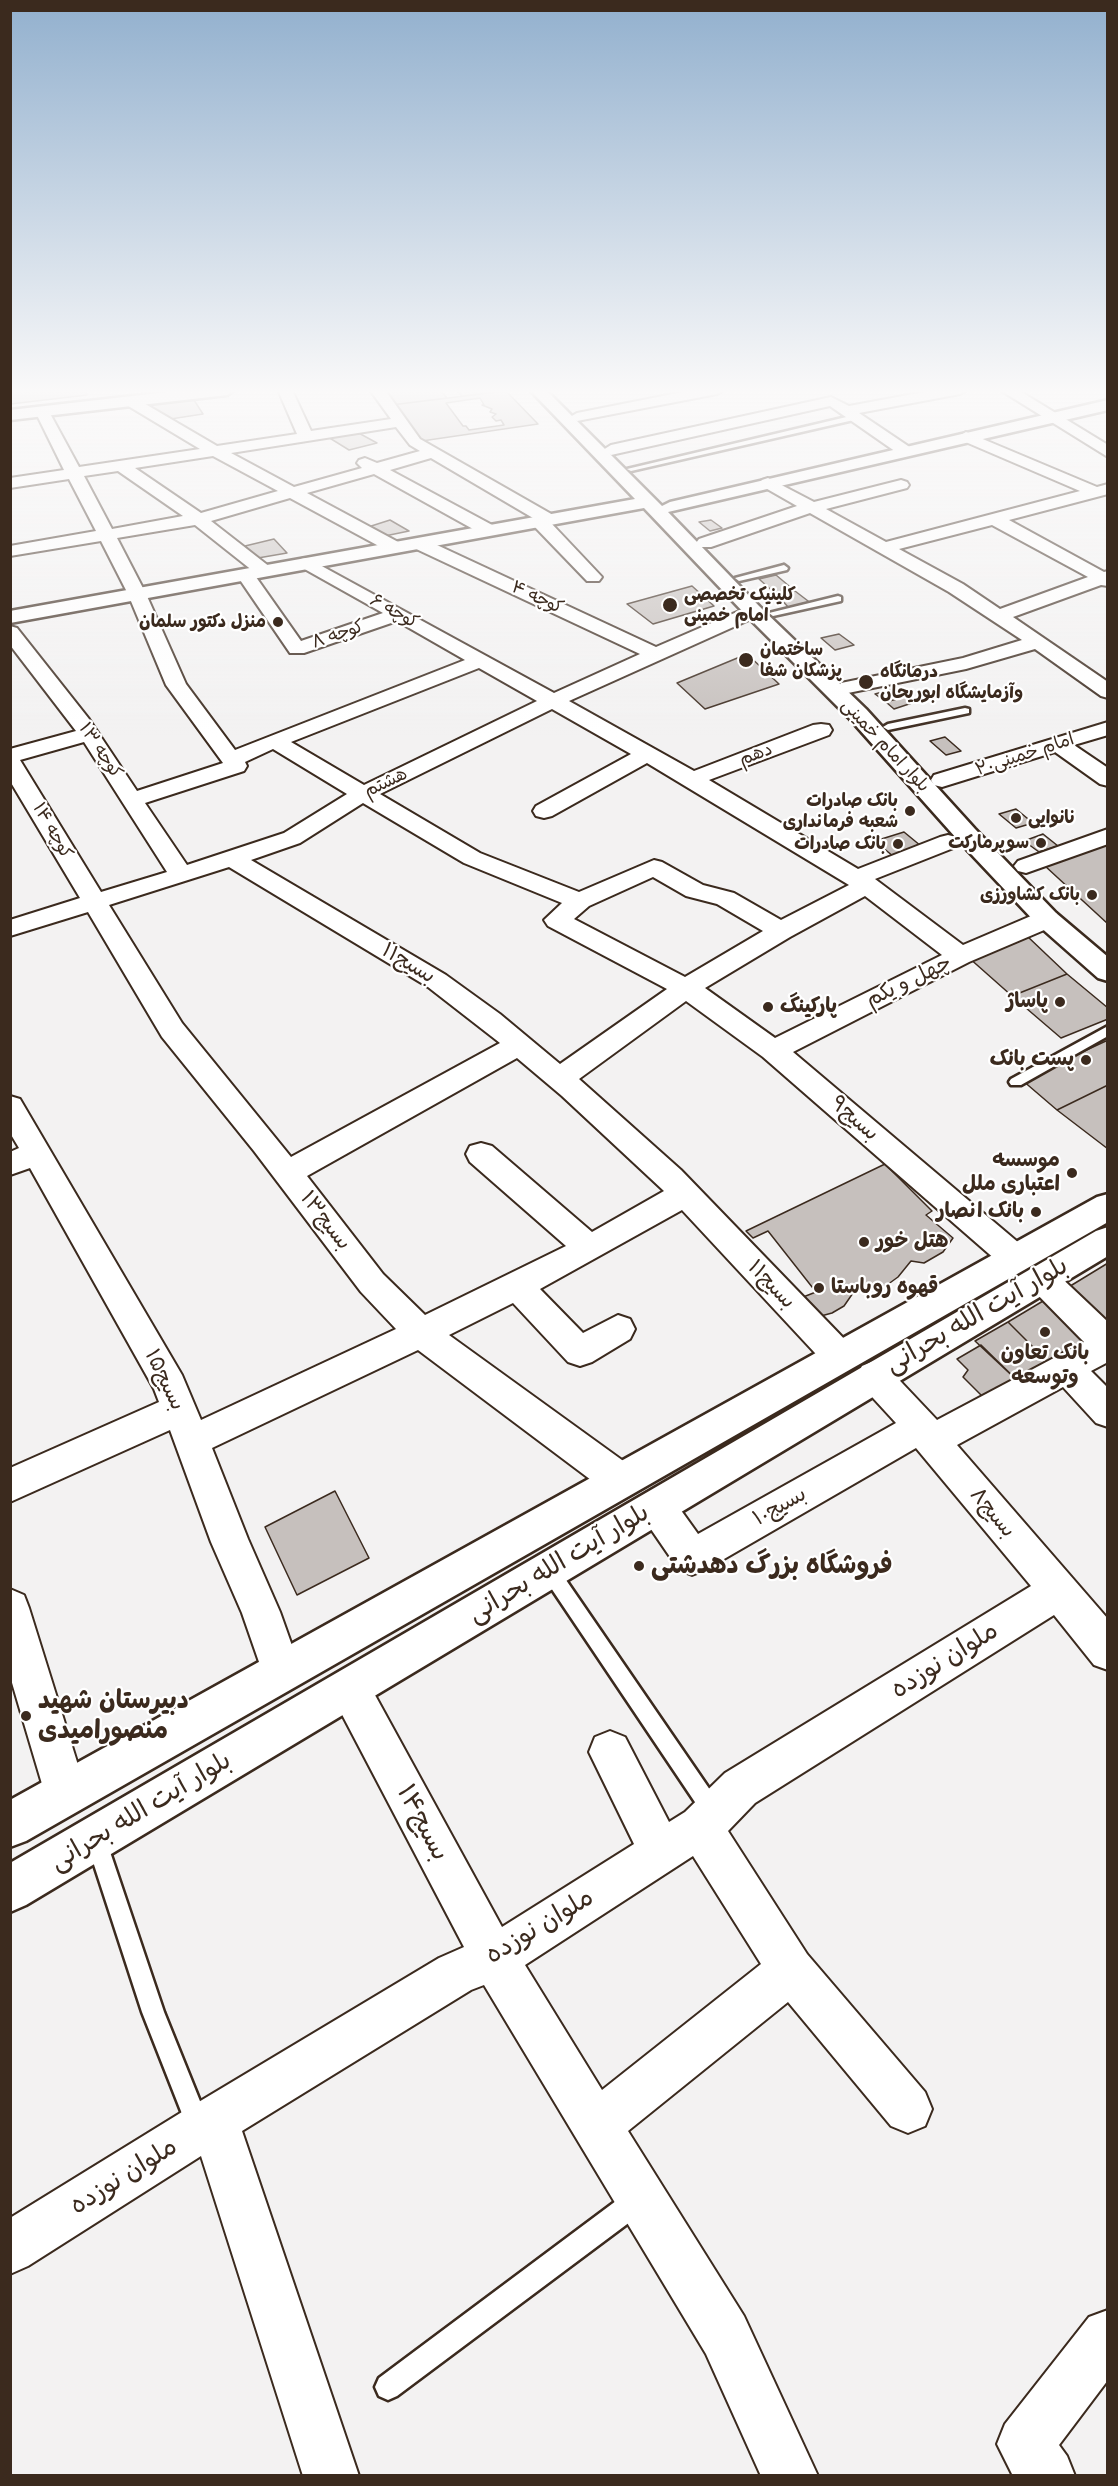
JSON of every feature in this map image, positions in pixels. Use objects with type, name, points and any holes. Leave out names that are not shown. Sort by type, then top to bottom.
[{"type":"main road","points":[[10,617],[624,506]]},
{"type":"main road","name":"بلوار امام خمینی","points":[[651,506],[763,612],[849,687],[973,812]]},
{"type":"main road","points":[[669,507],[673,506]]},
{"type":"main road","name":"بلوار امام خمینی","points":[[669,507],[739,578],[763,612],[858,714],[1031,877],[1047,919],[1107,972]]},
{"type":"main road","name":"بلوار آیت الله بحرانی","points":[[10,1889],[657,1507],[874,1376],[1028,1268],[1107,1206]]},
{"type":"main road","name":"بلوار آیت الله بحرانی","points":[[10,1824],[840,1356],[1028,1268],[1107,1240]]},
{"type":"street","points":[[92,506],[137,594],[176,685],[236,766],[132,800]]},
{"type":"street","points":[[179,506],[198,519],[255,572]]},
{"type":"street","points":[[10,550],[198,519],[243,506]]},
{"type":"street","points":[[321,506],[394,547]]},
{"type":"street","points":[[445,506],[489,530]]},
{"type":"street","points":[[521,506],[543,520],[593,577]]},
{"type":"street","points":[[705,543],[816,506]]},
{"type":"street","points":[[883,548],[1042,506]]},
{"type":"street","points":[[812,507],[956,588],[1038,642],[1107,692]]},
{"type":"street","points":[[994,519],[1105,578]]},
{"type":"street","name":"کوچه ۴","points":[[418,543],[655,654]]},
{"type":"street","name":"کوچه ۶","points":[[307,563],[397,615],[555,700],[692,779],[860,882],[960,956]]},
{"type":"street","name":"کوچه ۸","points":[[255,572],[297,649],[397,615]]},
{"type":"street","points":[[997,616],[1105,578]]},
{"type":"street","name":"هشتم","points":[[10,928],[292,838],[361,795],[555,700],[655,654],[763,612]]},
{"type":"street","name":"کوچه ۱۳","points":[[10,632],[89,734],[181,875]]},
{"type":"street","points":[[849,687],[966,663],[1038,642]]},
{"type":"street","points":[[232,760],[274,741],[482,660]]},
{"type":"street","name":"امام خمینی۲۰","points":[[942,780],[1107,728]]},
{"type":"street","name":"دهم","points":[[692,779],[821,730]]},
{"type":"street","points":[[10,756],[89,734]]},
{"type":"street","points":[[274,741],[361,795],[472,858],[580,901],[654,867],[695,891],[725,898],[781,931]]},
{"type":"street","points":[[1058,744],[1107,779]]},
{"type":"street","points":[[544,811],[648,753]]},
{"type":"street","name":"کوچه ۱۴","points":[[10,762],[93,901]]},
{"type":"street","points":[[1031,877],[1107,836]]},
{"type":"street","points":[[566,1084],[686,988],[860,882],[948,842]]},
{"type":"street","name":"بسیج۱۱","points":[[231,858],[437,981],[490,1020],[566,1084],[685,1194],[840,1356]]},
{"type":"street","name":"بسیج۱۳","points":[[93,901],[172,1030],[372,1283],[421,1333],[620,1480]]},
{"type":"street","name":"بسیج۹","points":[[580,901],[557,920],[686,988],[772,1050],[1028,1268],[1107,1345]]},
{"type":"street","name":"چهل و یکم","points":[[772,1050],[960,956],[1047,919]]},
{"type":"street","points":[[287,1173],[519,1045]]},
{"type":"street","name":"بسیج۱۵","points":[[10,1106],[24,1159],[170,1385],[230,1542],[261,1612],[281,1671]]},
{"type":"street","points":[[481,1154],[590,1248]]},
{"type":"street","points":[[10,1486],[185,1425],[421,1333],[590,1248],[685,1194]]},
{"type":"street","points":[[517,1286],[580,1352],[618,1329]]},
{"type":"street","points":[[927,1434],[1068,1369],[1107,1345]]},
{"type":"street","points":[[1068,1369],[1107,1412]]},
{"type":"street","name":"بسیج۸","points":[[874,1376],[927,1434],[1059,1590],[1107,1651]]},
{"type":"street","name":"بسیج۱۰","points":[[657,1507],[692,1557],[927,1434]]},
{"type":"street","name":"ملوان نوزده","points":[[10,2248],[455,1974],[494,1958],[707,1820],[740,1788],[1059,1590]]},
{"type":"street","points":[[13,1621],[66,1794]]},
{"type":"street","name":"بسیج۱۴","points":[[350,1689],[494,1958],[726,2335],[790,2475]]},
{"type":"street","points":[[610,1752],[661,1851]]},
{"type":"street","points":[[707,1820],[791,1970],[908,2109]]},
{"type":"street","points":[[597,2125],[791,1970]]},
{"type":"street","points":[[207,2125],[331,2475]]},
{"type":"street","points":[[1047,2475],[1025,2444],[1107,2336]]},
{"type":"lane","points":[[739,578],[784,568]]},
{"type":"lane","points":[[763,612],[838,598]]},
{"type":"lane","points":[[888,727],[965,711]]},
{"type":"lane","points":[[1016,1083],[1107,1030]]},
{"type":"lane","points":[[549,1570],[707,1820]]},
{"type":"lane","points":[[96,1840],[153,2012],[207,2125]]},
{"type":"lane","points":[[388,2387],[641,2198]]},
{"type":"building","points":[[390,520],[409,531],[380,537],[365,528]]},
{"type":"building","points":[[711,520],[722,528],[710,531],[699,522]]},
{"type":"building","points":[[274,539],[287,553],[258,558],[245,546]]},
{"type":"building","points":[[776,575],[795,591],[777,595],[759,579]]},
{"type":"building","name":"کلینیک تخصصی امام خمینی","points":[[692,586],[714,606],[653,624],[627,604]]},
{"type":"building","points":[[795,591],[812,604],[790,609],[777,595]]},
{"type":"building","points":[[839,634],[854,645],[835,650],[821,638]]},
{"type":"building","points":[[747,654],[779,684],[705,709],[677,683]]},
{"type":"building","points":[[894,689],[904,697],[886,702],[875,694]]},
{"type":"building","points":[[904,697],[912,703],[894,709],[886,702]]},
{"type":"building","points":[[945,737],[961,751],[946,755],[930,741]]},
{"type":"building","name":"نانوایی","points":[[1016,809],[1033,823],[1016,828],[999,814]]},
{"type":"building","name":"بانک صادرات","points":[[904,832],[921,846],[894,857],[875,841]]},
{"type":"building","name":"سوپرمارکت","points":[[1043,834],[1058,846],[1039,852],[1024,841]]},
{"type":"building","name":"بانک کشاورزی","points":[[1108,844],[1108,924],[1045,866]]},
{"type":"building","points":[[1027,936],[1067,974],[1012,996],[968,957]]},
{"type":"building","name":"پاساژ","points":[[1067,974],[1108,1008],[1108,1019],[1061,1038],[1012,996]]},
{"type":"building","name":"پست بانک","points":[[1108,1040],[1108,1085],[1057,1110],[1022,1080]]},
{"type":"building","points":[[1108,1085],[1108,1149],[1057,1110]]},
{"type":"building","name":"هتل خور","points":[[885,1164],[932,1211],[926,1215],[953,1238],[943,1252],[924,1263],[911,1261],[898,1277],[887,1285],[853,1293],[844,1306],[821,1316],[798,1299],[816,1292],[768,1231],[753,1238],[746,1231]]},
{"type":"building","points":[[1108,1263],[1108,1330],[1067,1288]]},
{"type":"building","points":[[1048,1298],[1092,1341],[1051,1365],[1008,1322]]},
{"type":"building","points":[[1008,1322],[1051,1365],[1022,1385],[975,1341]]},
{"type":"building","points":[[981,1345],[1022,1385],[991,1405],[963,1377],[968,1370],[957,1359]]},
{"type":"building","points":[[335,1491],[369,1558],[297,1595],[265,1527]]},
{"type":"place","name":"کلینیک تخصصی امام خمینی","points":[[670,605]]},
{"type":"place","name":"منزل دکتور سلمان","points":[[278,622]]},
{"type":"place","name":"ساختمان پزشکان شفا","points":[[746,660]]},
{"type":"place","name":"درمانگاه وآزمایشگاه ابوریحان","points":[[866,682]]},
{"type":"place","name":"بانک صادرات شعبه فرمانداری","points":[[910,811]]},
{"type":"place","name":"نانوایی","points":[[1016,818]]},
{"type":"place","name":"سوپرمارکت","points":[[1041,843]]},
{"type":"place","name":"بانک صادرات","points":[[898,844]]},
{"type":"place","name":"بانک کشاورزی","points":[[1092,895]]},
{"type":"place","name":"پاساژ","points":[[1060,1002]]},
{"type":"place","name":"پارکینگ","points":[[768,1007]]},
{"type":"place","name":"پست بانک","points":[[1086,1060]]},
{"type":"place","name":"موسسه اعتباری ملل","points":[[1072,1173]]},
{"type":"place","name":"بانک انصار","points":[[1036,1212]]},
{"type":"place","name":"هتل خور","points":[[864,1242]]},
{"type":"place","name":"قهوه روباستا","points":[[819,1288]]},
{"type":"place","name":"بانک تعاون وتوسعه","points":[[1045,1332]]},
{"type":"place","name":"فروشگاه بزرگ دهدشتی","points":[[639,1566]]},
{"type":"place","name":"دبیرستان شهید منصورامیدی","points":[[26,1716]]}]
